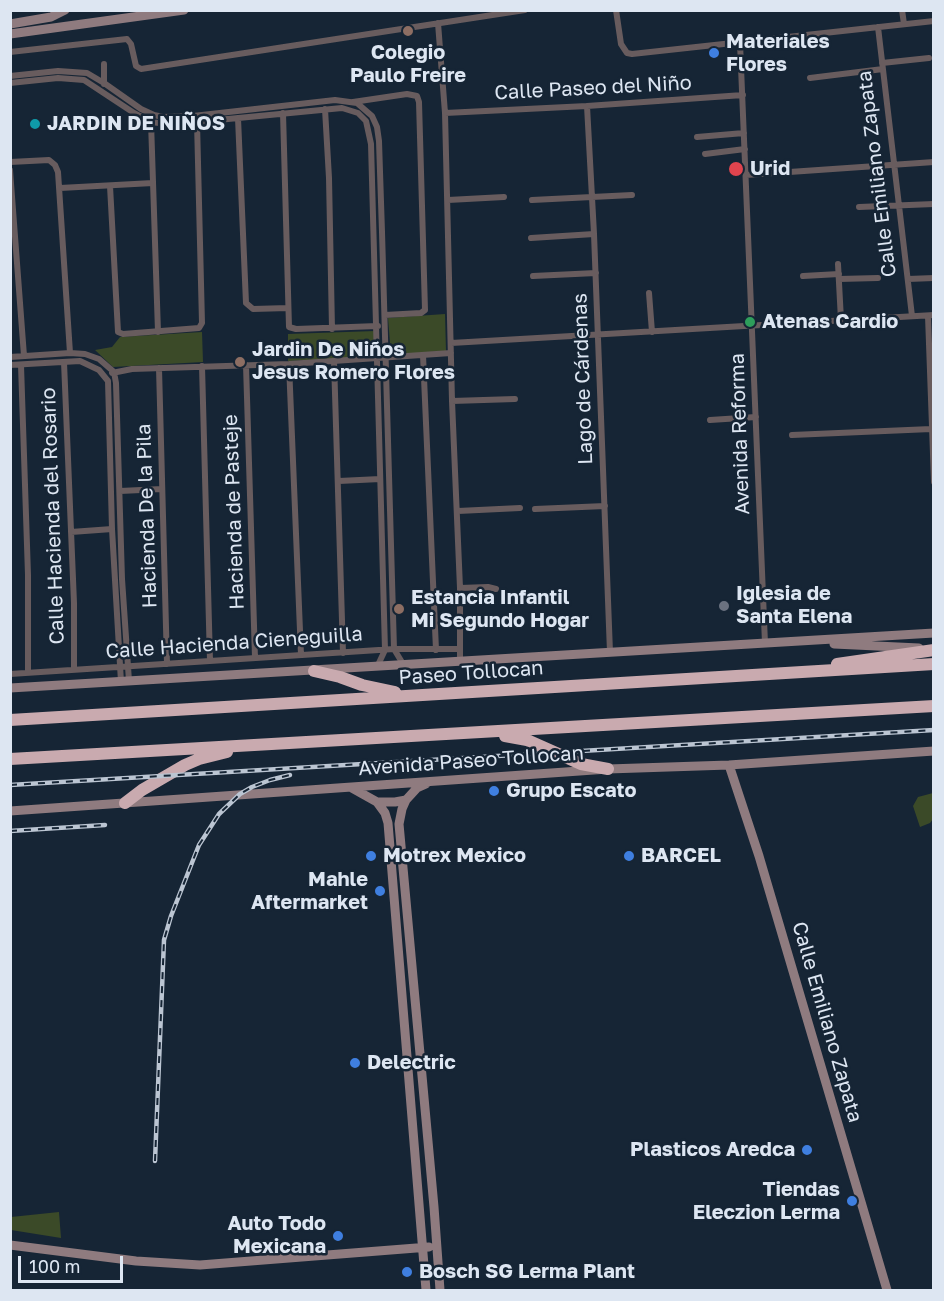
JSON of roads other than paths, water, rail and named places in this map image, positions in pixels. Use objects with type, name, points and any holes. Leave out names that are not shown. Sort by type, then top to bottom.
[{"type":"highway","points":[[821,671],[830,665],[853,660],[933,649]]},
{"type":"highway","name":"Paseo Tollocan","points":[[10,720],[933,664]]},
{"type":"highway","points":[[314,671],[362,685],[420,696]]},
{"type":"highway","points":[[10,759],[933,706]]},
{"type":"highway","points":[[484,730],[493,735],[527,740],[581,764],[608,769]]},
{"type":"highway","points":[[125,803],[142,790],[185,765],[247,744]]},
{"type":"main road","points":[[10,24],[51,17],[65,10]]},
{"type":"main road","points":[[10,34],[184,10]]},
{"type":"main road","points":[[10,688],[933,633]]},
{"type":"main road","points":[[812,641],[841,645],[933,649]]},
{"type":"main road","name":"Avenida Paseo Tollocan","points":[[10,811],[608,769],[729,765],[933,751]]},
{"type":"main road","name":"Calle Emiliano Zapata","points":[[729,765],[762,867],[887,1290]]},
{"type":"main road","points":[[434,781],[417,788],[406,800],[399,824],[440,1290]]},
{"type":"main road","points":[[350,788],[377,801],[388,823],[426,1290]]},
{"type":"main road","points":[[377,801],[406,800]]},
{"type":"main road","points":[[10,1245],[136,1261],[200,1265],[437,1247]]},
{"type":"street","points":[[10,52],[128,39],[136,66],[141,69],[525,10]]},
{"type":"street","points":[[616,10],[621,44],[627,53],[639,54],[933,21]]},
{"type":"street","points":[[902,10],[904,24]]},
{"type":"street","points":[[438,24],[445,113],[452,401],[458,511],[460,661]]},
{"type":"street","name":"Calle Emiliano Zapata","points":[[878,27],[912,316]]},
{"type":"street","name":"Avenida Reforma","points":[[740,43],[765,643]]},
{"type":"street","points":[[810,78],[929,58]]},
{"type":"street","points":[[102,90],[104,64]]},
{"type":"street","points":[[10,76],[73,71],[87,73],[141,109],[154,115],[218,116],[306,107],[342,108],[353,110],[362,116],[369,130],[377,359],[385,650],[378,665]]},
{"type":"street","points":[[10,83],[69,78],[84,80],[134,113],[151,122],[165,124],[197,122],[218,116],[238,118],[283,113],[335,100],[353,102],[407,94],[417,96],[426,308],[421,313],[385,315]]},
{"type":"street","name":"Calle Paseo del Niño","points":[[445,113],[743,95]]},
{"type":"street","points":[[353,102],[372,116],[378,132],[394,650],[403,664]]},
{"type":"street","name":"Lago de Cárdenas","points":[[587,106],[593,197],[610,652]]},
{"type":"street","points":[[325,109],[329,178],[332,329]]},
{"type":"street","points":[[283,113],[288,325],[296,329],[385,326]]},
{"type":"street","points":[[238,118],[245,299],[248,306],[253,309],[288,309]]},
{"type":"street","points":[[151,122],[158,332]]},
{"type":"street","points":[[110,186],[117,331],[123,334],[199,328],[202,323],[197,122]]},
{"type":"street","points":[[697,137],[744,133]]},
{"type":"street","points":[[705,154],[745,149]]},
{"type":"street","points":[[10,162],[49,160],[55,165],[60,188],[70,353]]},
{"type":"street","points":[[746,175],[933,162]]},
{"type":"street","points":[[10,170],[24,356]]},
{"type":"street","points":[[60,188],[153,183]]},
{"type":"street","points":[[532,200],[632,195]]},
{"type":"street","points":[[448,200],[504,197]]},
{"type":"street","points":[[859,207],[933,204]]},
{"type":"street","points":[[531,238],[594,234]]},
{"type":"street","points":[[838,264],[841,320]]},
{"type":"street","points":[[533,276],[596,273]]},
{"type":"street","points":[[803,276],[878,278]]},
{"type":"street","points":[[908,279],[933,278]]},
{"type":"street","points":[[649,293],[651,332]]},
{"type":"street","points":[[451,343],[931,315],[933,482]]},
{"type":"street","points":[[10,357],[70,353],[92,356],[114,372],[127,666],[125,681]]},
{"type":"street","points":[[106,377],[114,372],[159,368],[289,364],[451,353]]},
{"type":"street","points":[[423,355],[436,650]]},
{"type":"street","points":[[10,365],[80,361],[99,370],[106,377],[109,386],[112,529],[119,667],[125,681]]},
{"type":"street","points":[[333,361],[344,653]]},
{"type":"street","name":"Calle Hacienda del Rosario","points":[[64,362],[74,670]]},
{"type":"street","points":[[289,364],[301,655]]},
{"type":"street","points":[[21,365],[28,575],[28,672]]},
{"type":"street","name":"Hacienda de Pasteje","points":[[246,365],[255,658]]},
{"type":"street","points":[[202,366],[210,661]]},
{"type":"street","name":"Hacienda De la Pila","points":[[159,368],[167,664]]},
{"type":"street","points":[[452,401],[515,399]]},
{"type":"street","points":[[710,420],[756,417]]},
{"type":"street","points":[[792,435],[931,429]]},
{"type":"street","points":[[379,434],[388,434]]},
{"type":"street","points":[[111,457],[119,456]]},
{"type":"street","points":[[339,481],[380,479]]},
{"type":"street","points":[[120,491],[162,489]]},
{"type":"street","points":[[535,509],[605,506]]},
{"type":"street","points":[[458,511],[520,508]]},
{"type":"street","points":[[71,532],[112,529]]},
{"type":"street","points":[[382,543],[391,543]]},
{"type":"street","points":[[114,580],[123,579]]},
{"type":"street","points":[[460,588],[496,589]]},
{"type":"street","name":"Calle Hacienda Cieneguilla","points":[[10,674],[385,650],[460,649]]},
{"type":"street","points":[[394,885],[405,885]]},
{"type":"street","points":[[399,941],[409,940]]},
{"type":"street","points":[[407,1053],[419,1053]]},
{"type":"railway","points":[[10,785],[934,730]]},
{"type":"railway","points":[[155,1161],[164,940],[171,916],[199,845],[219,814],[240,794],[252,787],[290,775]]},
{"type":"railway","points":[[10,831],[105,825]]},
{"type":"place","name":"Colegio Paulo Freire","points":[[408,31]]},
{"type":"place","name":"Materiales Flores","points":[[714,53]]},
{"type":"place","name":"JARDIN DE NIÑOS","points":[[35,124]]},
{"type":"place","name":"Urid","points":[[736,169]]},
{"type":"place","name":"Atenas Cardio","points":[[750,322]]},
{"type":"place","name":"Jardin De Niños Jesus Romero Flores","points":[[240,362]]},
{"type":"place","name":"Iglesia de Santa Elena","points":[[724,606]]},
{"type":"place","name":"Estancia Infantil Mi Segundo Hogar","points":[[399,609]]},
{"type":"place","name":"Grupo Escato","points":[[494,791]]},
{"type":"place","name":"Motrex Mexico","points":[[371,856]]},
{"type":"place","name":"BARCEL","points":[[629,856]]},
{"type":"place","name":"Mahle Aftermarket","points":[[380,891]]},
{"type":"place","name":"Delectric","points":[[355,1063]]},
{"type":"place","name":"Plasticos Aredca","points":[[807,1150]]},
{"type":"place","name":"Tiendas Eleczion Lerma","points":[[852,1201]]},
{"type":"place","name":"Auto Todo Mexicana","points":[[338,1236]]},
{"type":"place","name":"Bosch SG Lerma Plant","points":[[407,1272]]}]
